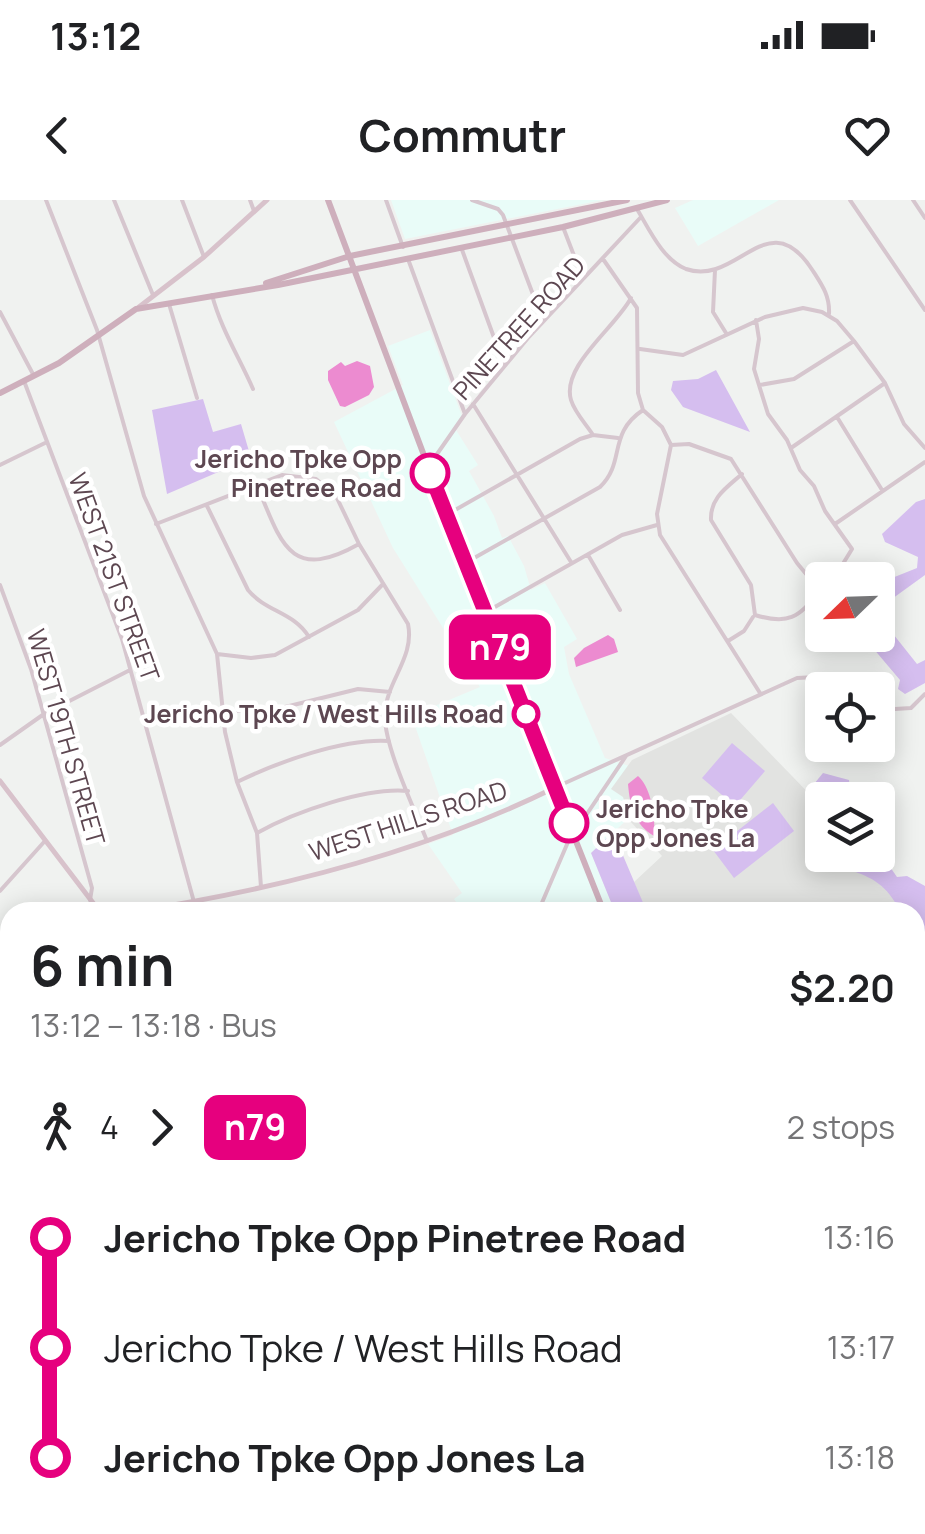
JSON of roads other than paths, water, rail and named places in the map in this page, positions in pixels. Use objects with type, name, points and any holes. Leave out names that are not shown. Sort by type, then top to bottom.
[{"type":"main road","points":[[328,200],[428,467],[600,902]]},
{"type":"main road","points":[[0,393],[34,376],[136,310],[261,286],[350,256],[629,200],[628,207],[612,216]]},
{"type":"main road","points":[[639,213],[636,204],[640,200]]},
{"type":"main road","points":[[261,286],[639,213],[667,200]]},
{"type":"main road","points":[[109,329],[168,304]]},
{"type":"street","points":[[46,200],[98,336],[141,487],[217,654],[224,732],[237,782],[257,833],[260,887]]},
{"type":"street","points":[[114,200],[153,295],[168,304],[197,398]]},
{"type":"street","points":[[182,200],[204,257]]},
{"type":"street","points":[[250,200],[254,212]]},
{"type":"street","points":[[136,310],[204,257],[267,200]]},
{"type":"street","points":[[386,200],[403,246]]},
{"type":"street","points":[[472,200],[498,209],[508,226],[543,322]]},
{"type":"street","points":[[850,200],[925,310]]},
{"type":"street","points":[[913,200],[925,218]]},
{"type":"street","points":[[639,213],[678,264],[695,271],[715,270],[761,242],[787,242],[801,252],[826,292],[830,314],[885,382],[904,424],[925,448]]},
{"type":"street","name":"PINETREE ROAD","points":[[428,467],[504,367],[604,259],[639,213]]},
{"type":"street","points":[[563,227],[583,279]]},
{"type":"street","points":[[461,248],[504,367]]},
{"type":"street","points":[[408,258],[465,414]]},
{"type":"street","points":[[604,259],[640,317],[636,378],[643,410],[662,427],[670,446],[657,526],[665,546],[760,693]]},
{"type":"street","points":[[715,270],[712,312],[726,334]]},
{"type":"street","points":[[212,296],[253,389]]},
{"type":"street","points":[[593,435],[572,403],[572,376],[631,298]]},
{"type":"street","points":[[640,349],[684,355],[756,320],[803,308],[830,314]]},
{"type":"street","points":[[0,312],[34,376]]},
{"type":"street","points":[[756,320],[759,339],[754,369],[768,414],[791,448],[796,464],[814,486],[825,511],[852,548],[844,562]]},
{"type":"street","points":[[760,385],[794,378],[854,340]]},
{"type":"street","name":"WEST 21ST STREET","points":[[24,381],[131,669],[194,902]]},
{"type":"street","points":[[791,448],[885,382]]},
{"type":"street","points":[[474,404],[572,564]]},
{"type":"street","points":[[466,562],[608,479],[616,460],[618,438],[643,410]]},
{"type":"street","points":[[837,417],[882,491]]},
{"type":"street","points":[[447,514],[570,444],[593,435],[618,438]]},
{"type":"street","points":[[0,466],[47,442]]},
{"type":"street","points":[[670,446],[689,444],[724,455],[742,474],[805,572]]},
{"type":"street","points":[[835,524],[925,462]]},
{"type":"street","points":[[156,524],[295,474],[323,482],[336,496],[383,584],[404,614],[410,636],[384,715],[389,741],[426,840]]},
{"type":"street","points":[[728,640],[744,630],[755,615],[751,585],[711,520],[710,512],[718,494],[742,474]]},
{"type":"street","points":[[256,485],[280,540],[296,555],[320,561],[335,558],[360,544]]},
{"type":"street","points":[[206,506],[248,590],[258,602],[297,620],[309,636]]},
{"type":"street","points":[[486,612],[631,531],[657,526]]},
{"type":"street","points":[[588,554],[620,610]]},
{"type":"street","points":[[217,654],[264,658],[294,647],[367,604],[383,584]]},
{"type":"street","name":"WEST 19TH STREET","points":[[0,585],[32,669],[92,888],[90,900]]},
{"type":"street","points":[[755,615],[772,620],[790,618],[805,609]]},
{"type":"street","points":[[0,745],[44,714],[131,669]]},
{"type":"street","name":"WEST HILLS ROAD","points":[[194,902],[352,865],[485,821],[760,693],[805,676]]},
{"type":"street","points":[[223,710],[265,712],[358,689],[390,692]]},
{"type":"street","points":[[895,709],[911,708],[925,694]]},
{"type":"street","points":[[237,782],[272,766],[318,753],[364,741],[389,741]]},
{"type":"street","points":[[542,902],[564,850],[627,755]]},
{"type":"street","points":[[0,782],[90,900]]},
{"type":"street","points":[[257,833],[288,818],[382,790],[408,791]]},
{"type":"street","points":[[0,890],[45,842]]},
{"type":"place","name":"Jericho Tpke Opp Pinetree Road","points":[[430,473]]},
{"type":"place","name":"Jericho Tpke / West Hills Road","points":[[526,714]]},
{"type":"place","name":"Jericho Tpke Opp Jones La","points":[[569,823]]}]
